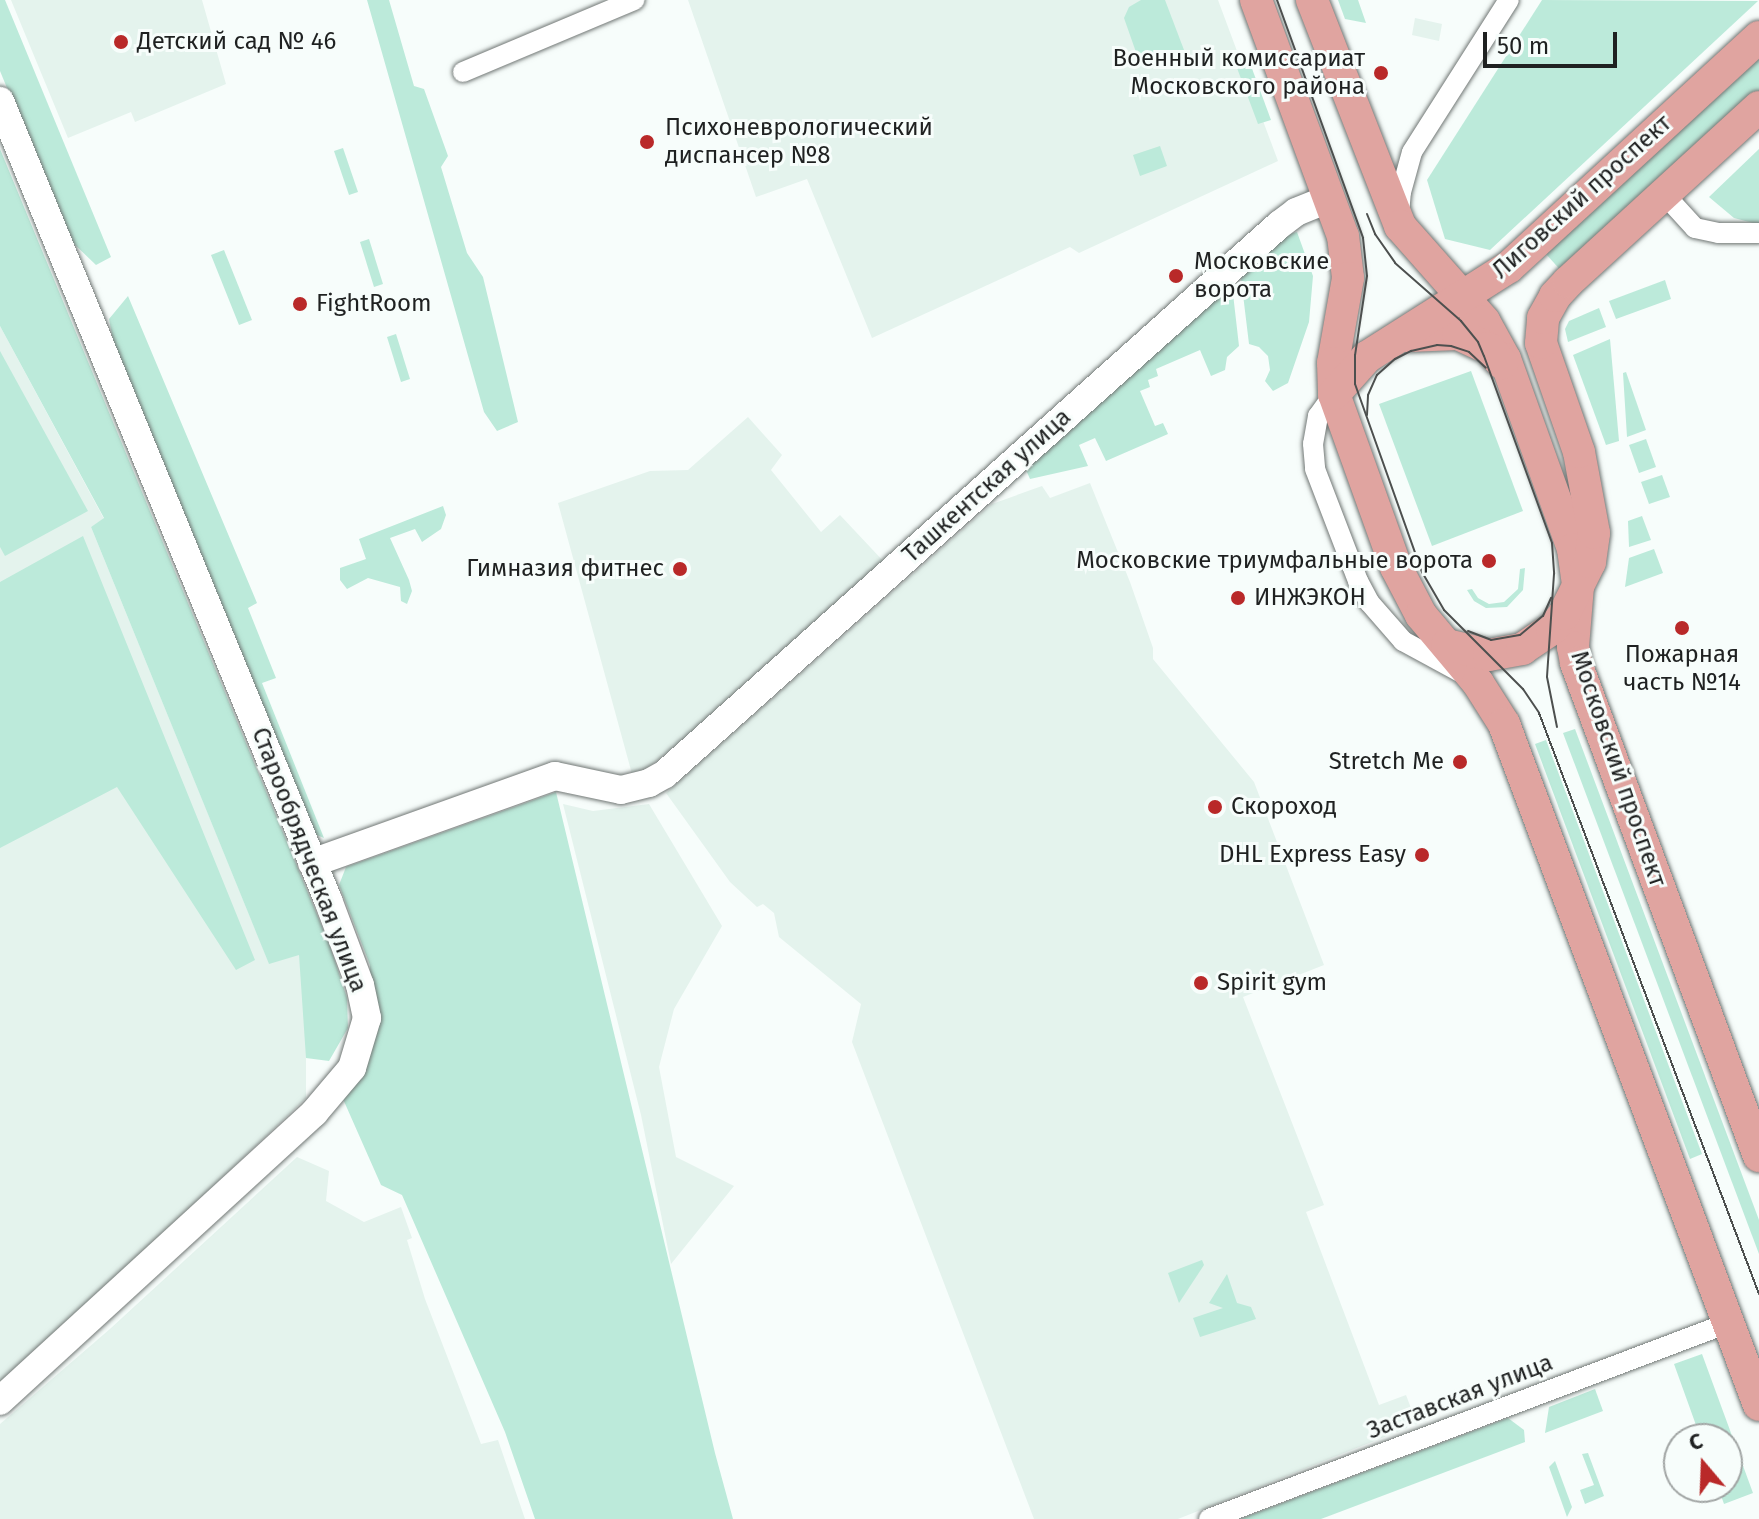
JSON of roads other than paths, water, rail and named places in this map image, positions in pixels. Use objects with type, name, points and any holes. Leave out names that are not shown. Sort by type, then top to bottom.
[{"type":"main road","points":[[1256,0],[1343,236],[1348,278],[1333,363],[1334,394],[1405,588],[1421,615],[1478,683],[1511,742],[1759,1405]]},
{"type":"main road","name":"Московский проспект","points":[[1312,0],[1370,156],[1400,226],[1492,333],[1512,380],[1567,527],[1578,586],[1573,647],[1576,663],[1759,1156]]},
{"type":"main road","name":"Лиговский проспект","points":[[1334,394],[1367,357],[1464,298],[1514,262],[1759,37]]},
{"type":"main road","points":[[1447,645],[1489,655],[1522,649],[1552,629],[1578,586],[1590,562],[1594,533],[1591,507],[1579,452],[1541,343],[1541,325],[1555,296],[1759,107]]},
{"type":"main road","points":[[1392,340],[1438,333],[1472,339],[1500,359],[1512,380]]},
{"type":"street","points":[[463,72],[634,0]]},
{"type":"street","points":[[1400,226],[1399,204],[1412,152],[1509,0]]},
{"type":"street","name":"Старообрядческая улица","points":[[0,101],[312,863],[365,1001],[364,1035],[352,1068],[314,1113],[0,1401]]},
{"type":"street","points":[[1370,156],[1392,159],[1412,152]]},
{"type":"street","points":[[1664,194],[1695,228],[1718,233],[1759,233]]},
{"type":"street","name":"Ташкентская улица","points":[[312,863],[555,776],[610,790],[649,783],[665,774],[1282,222],[1330,198]]},
{"type":"street","points":[[1334,394],[1318,416],[1313,444],[1315,469],[1369,602],[1403,641],[1478,683]]},
{"type":"street","name":"Заставская улица","points":[[1209,1519],[1728,1323]]},
{"type":"tram line","points":[[1277,0],[1363,238],[1367,276],[1355,355],[1355,384],[1422,572],[1444,610],[1523,689],[1539,713],[1759,1294]]},
{"type":"tram line","points":[[1367,214],[1375,234],[1395,263],[1461,321],[1478,342],[1484,356],[1552,543],[1554,574],[1547,677],[1557,727]]},
{"type":"tram line","points":[[1367,415],[1368,395],[1377,375],[1395,359],[1411,351],[1437,345],[1451,346],[1469,352],[1486,368]]},
{"type":"tram line","points":[[1468,631],[1491,640],[1520,635],[1543,616],[1551,598]]},
{"type":"place","name":"Детский сад № 46","points":[[121,42]]},
{"type":"place","name":"Военный комиссариат Московского района","points":[[1381,73]]},
{"type":"place","name":"Психоневрологический диспансер №8","points":[[647,142]]},
{"type":"place","name":"Московские ворота","points":[[1176,276]]},
{"type":"place","name":"FightRoom","points":[[300,304]]},
{"type":"place","name":"Московские триумфальные ворота","points":[[1489,561]]},
{"type":"place","name":"Гимназия фитнес","points":[[680,569]]},
{"type":"place","name":"ИНЖЭКОН","points":[[1238,598]]},
{"type":"place","name":"Пожарная часть №14","points":[[1682,628]]},
{"type":"place","name":"Stretch Me","points":[[1460,762]]},
{"type":"place","name":"Скороход","points":[[1215,807]]},
{"type":"place","name":"DHL Express Easy","points":[[1422,855]]},
{"type":"place","name":"Spirit gym","points":[[1201,983]]}]
